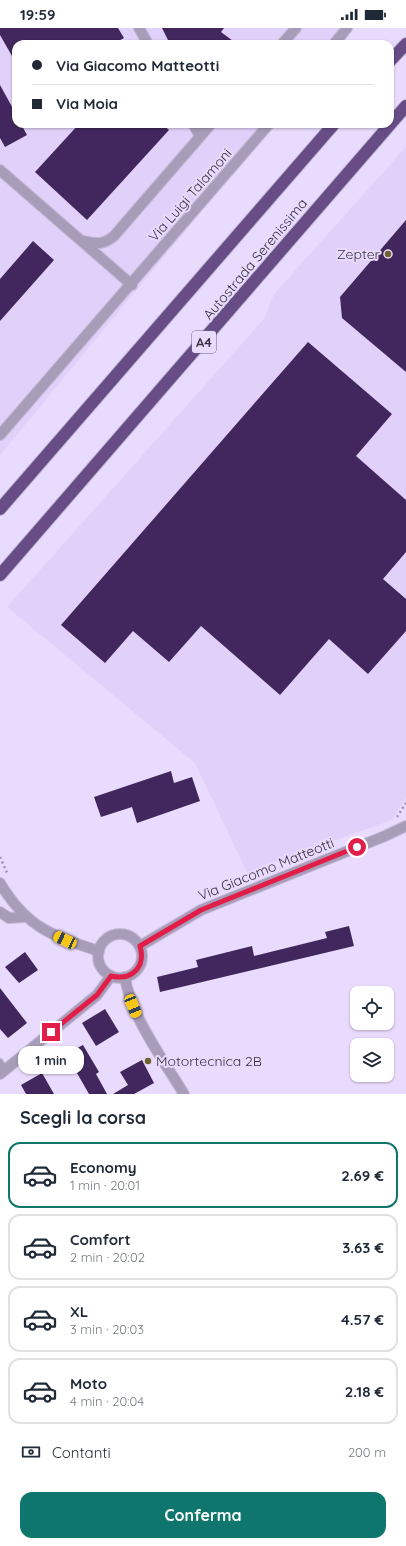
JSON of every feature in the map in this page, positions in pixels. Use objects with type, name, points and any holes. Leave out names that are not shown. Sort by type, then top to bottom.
[{"type":"highway","points":[[394,57],[406,44]]},
{"type":"highway","name":"Autostrada Serenissima","points":[[394,120],[406,106]]},
{"type":"highway","name":"Autostrada Serenissima","points":[[0,508],[331,128]]},
{"type":"highway","name":"Autostrada Serenissima","points":[[0,575],[204,342],[387,128]]},
{"type":"street","points":[[139,28],[146,40]]},
{"type":"street","points":[[286,40],[296,28]]},
{"type":"street","points":[[337,40],[347,28]]},
{"type":"street","points":[[195,128],[200,136]]},
{"type":"street","points":[[83,241],[95,244],[106,242],[114,236],[208,128]]},
{"type":"street","name":"Via Luigi Talamoni","points":[[0,435],[132,285],[266,128]]},
{"type":"street","points":[[0,170],[132,285]]},
{"type":"street","name":"Via Giacomo Matteotti","points":[[140,946],[201,910],[385,836],[406,826]]},
{"type":"street","points":[[0,883],[9,899],[25,917],[43,930],[65,940],[99,950]]},
{"type":"street","points":[[0,912],[9,918],[25,917]]},
{"type":"street","points":[[118,934],[131,936],[140,946],[142,962],[138,969],[125,977],[111,976],[100,965],[99,950],[106,939],[118,934]]},
{"type":"street","points":[[2,1069],[97,995],[111,976]]},
{"type":"street","points":[[125,977],[126,986],[137,1014],[184,1094]]},
{"type":"shaded area","points":[[0,28],[354,28],[344,40],[12,40],[12,128],[271,128],[0,455]]},
{"type":"shaded area","points":[[406,147],[406,797],[392,820],[247,872],[195,763],[7,607],[264,319],[274,294]]},
{"type":"building","points":[[0,28],[118,28],[124,38],[120,40],[12,40],[12,56],[0,35]]},
{"type":"building","points":[[162,28],[224,28],[221,32],[232,40],[168,40]]},
{"type":"building","points":[[0,85],[12,107],[12,128],[23,128],[27,135],[5,147],[0,138]]},
{"type":"building","points":[[75,128],[167,128],[169,130],[87,220],[35,172]]},
{"type":"building","points":[[406,220],[406,372],[342,318],[340,297]]},
{"type":"building","points":[[33,241],[54,260],[0,321],[0,279]]},
{"type":"building","points":[[308,342],[392,414],[356,456],[406,500],[406,552],[383,579],[406,599],[406,631],[368,674],[329,639],[280,695],[201,626],[169,662],[133,631],[105,663],[61,625]]},
{"type":"building","points":[[171,771],[174,783],[192,777],[200,801],[137,823],[132,807],[101,817],[94,797]]},
{"type":"building","points":[[349,926],[354,946],[160,992],[157,977],[198,967],[196,960],[252,946],[254,956],[327,938],[325,932]]},
{"type":"building","points":[[25,952],[38,970],[19,983],[5,967]]},
{"type":"building","points":[[0,988],[27,1023],[8,1038],[0,1029]]},
{"type":"building","points":[[105,1009],[119,1032],[96,1046],[82,1023]]},
{"type":"building","points":[[83,1045],[99,1072],[96,1074],[107,1094],[89,1094],[66,1054]]},
{"type":"building","points":[[142,1060],[154,1083],[134,1094],[113,1094],[128,1085],[120,1072]]},
{"type":"building","points":[[42,1073],[54,1094],[26,1094],[21,1085]]},
{"type":"place","name":"Zepter","points":[[388,254]]},
{"type":"place","name":"Motortecnica 2B","points":[[148,1061]]},
{"type":"route","points":[[51,1032],[97,995],[111,976],[118,978],[133,974],[142,962],[140,946],[201,910],[357,847]]}]
